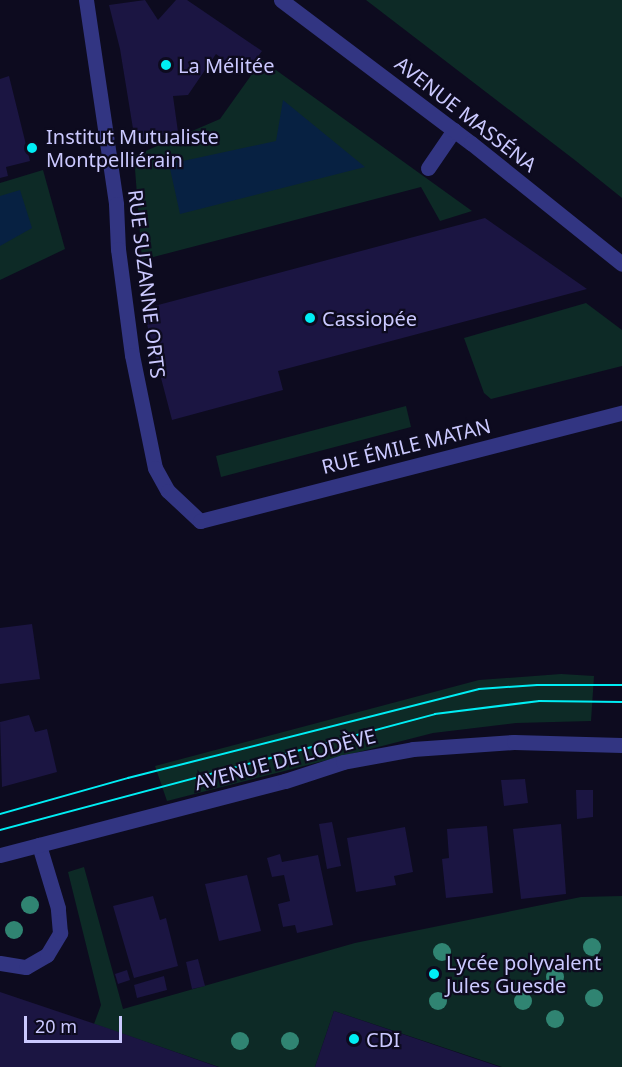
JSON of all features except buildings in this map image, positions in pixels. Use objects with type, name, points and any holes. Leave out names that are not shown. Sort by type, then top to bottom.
[{"type":"street","name":"RUE SUZANNE ORTS","points":[[86,0],[116,204],[118,249],[132,355],[155,468],[168,491],[200,520]]},
{"type":"street","name":"AVENUE MASSÉNA","points":[[281,0],[454,130],[622,264]]},
{"type":"street","points":[[428,168],[454,130]]},
{"type":"street","name":"RUE ÉMILE MATAN","points":[[200,520],[622,413]]},
{"type":"street","name":"AVENUE DE LODÈVE","points":[[0,855],[285,782],[343,762],[413,749],[514,742],[622,745]]},
{"type":"street","points":[[0,963],[26,967],[47,955],[60,933],[58,908],[39,845]]},
{"type":"green space","points":[[366,0],[622,0],[622,198],[576,161]]},
{"type":"green space","points":[[262,60],[472,211],[440,221],[421,187],[142,260],[134,156],[220,119]]},
{"type":"green space","points":[[43,170],[65,249],[0,280],[0,183]]},
{"type":"green space","points":[[586,303],[622,330],[622,366],[491,399],[484,393],[464,338]]},
{"type":"green space","points":[[406,406],[411,427],[221,477],[216,456]]},
{"type":"green space","points":[[561,674],[594,676],[591,721],[516,723],[433,733],[167,801],[155,766],[479,680]]},
{"type":"green space","name":"Lycée polyvalent Jules Guesde","points":[[84,867],[123,1009],[355,943],[581,897],[622,896],[622,1067],[502,1067],[334,1011],[315,1067],[219,1067],[94,1024],[101,1005],[68,872]]},
{"type":"water","points":[[283,100],[365,167],[180,214],[169,164],[276,141]]},
{"type":"water","points":[[20,190],[32,228],[0,246],[0,196]]},
{"type":"tram line","points":[[0,814],[128,778],[479,689],[537,685],[622,685]]},
{"type":"tram line","points":[[0,830],[435,714],[539,701],[622,702]]},
{"type":"place","name":"La Mélitée","points":[[166,65]]},
{"type":"place","name":"Institut Mutualiste Montpelliérain","points":[[32,148]]},
{"type":"place","name":"Cassiopée","points":[[310,318]]},
{"type":"place","name":"Lycée polyvalent Jules Guesde","points":[[434,974]]},
{"type":"place","name":"CDI","points":[[354,1039]]}]
